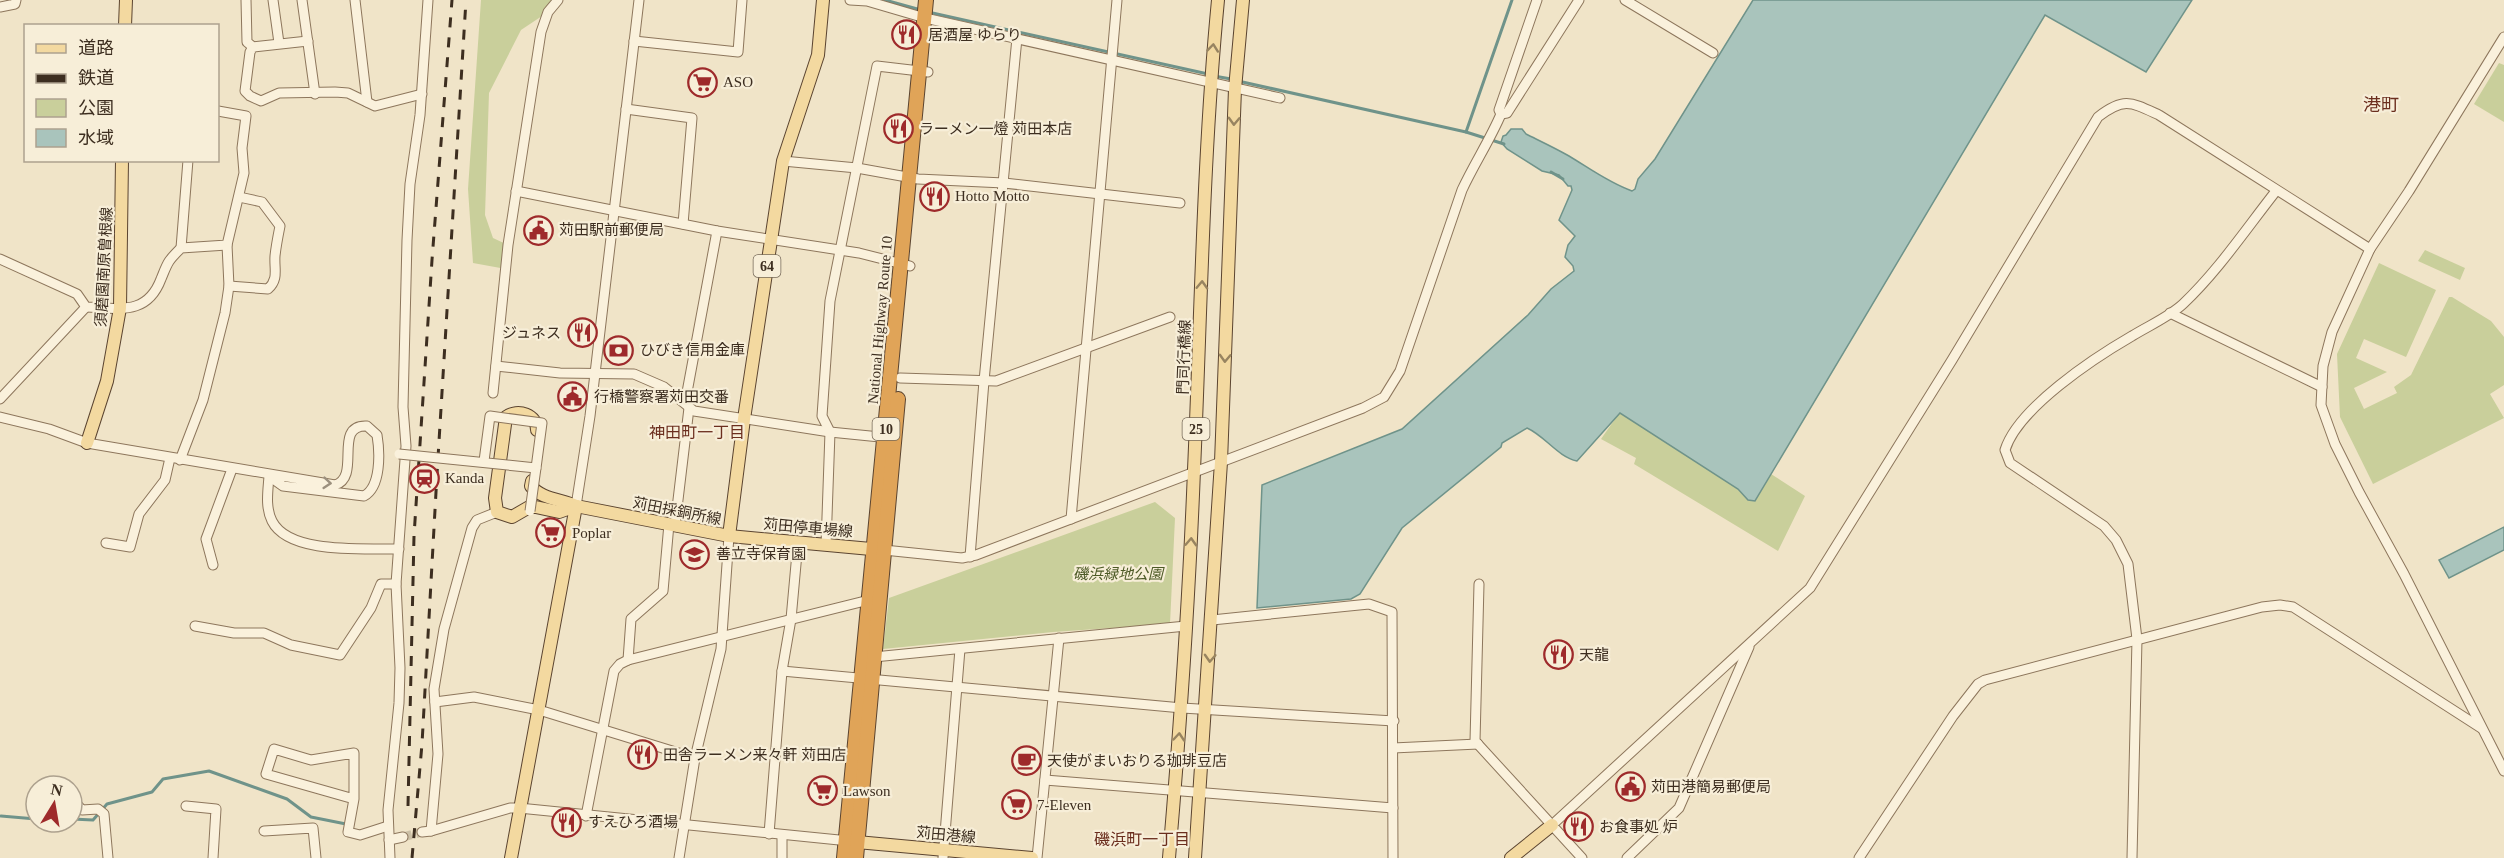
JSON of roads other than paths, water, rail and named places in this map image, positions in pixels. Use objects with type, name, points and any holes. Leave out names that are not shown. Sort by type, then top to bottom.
[{"type":"highway","name":"National Highway Route 10","points":[[926,0],[929,19]]},
{"type":"highway","name":"National Highway Route 10","points":[[844,858],[851,842],[913,178],[929,19],[935,0]]},
{"type":"highway","name":"National Highway Route 10","points":[[890,438],[900,378],[906,265]]},
{"type":"highway","name":"National Highway Route 10","points":[[867,678],[874,657],[875,599]]},
{"type":"highway","name":"National Highway Route 10","points":[[851,842],[856,858]]},
{"type":"main road","points":[[125,24],[126,0]]},
{"type":"main road","name":"苅田採銅所線","points":[[576,506],[729,536],[744,419],[783,161],[818,55],[822,0]]},
{"type":"main road","name":"門司行橋線","points":[[1169,858],[1182,708],[1210,84],[1218,0]]},
{"type":"main road","name":"25","points":[[1196,858],[1221,462],[1235,89],[1243,0]]},
{"type":"main road","name":"須磨園南原曽根線","points":[[87,443],[107,381],[120,308],[122,162]]},
{"type":"main road","points":[[515,413],[526,414],[537,424],[531,486],[534,491],[576,506],[559,512],[531,506],[512,517],[497,512],[495,505],[506,417],[515,413]]},
{"type":"main road","points":[[511,858],[576,506]]},
{"type":"main road","name":"苅田停車場線","points":[[729,536],[879,549]]},
{"type":"main road","points":[[1511,858],[1552,825]]},
{"type":"main road","name":"苅田港線","points":[[851,842],[943,853],[1032,858]]},
{"type":"street","points":[[0,7],[15,4],[16,0]]},
{"type":"street","points":[[246,0],[248,42],[253,47]]},
{"type":"street","points":[[273,0],[279,43]]},
{"type":"street","points":[[302,0],[315,94]]},
{"type":"street","points":[[355,0],[367,102]]},
{"type":"street","points":[[390,858],[388,826],[399,680],[396,584],[406,446],[403,407],[407,240],[410,184],[422,94],[428,0]]},
{"type":"street","points":[[493,393],[516,191],[542,32],[548,12],[558,0]]},
{"type":"street","points":[[576,506],[595,373],[639,0]]},
{"type":"street","points":[[634,41],[738,52],[742,0]]},
{"type":"street","points":[[850,0],[867,1],[929,19],[1280,98]]},
{"type":"street","points":[[1071,519],[1118,0]]},
{"type":"street","points":[[879,549],[970,557],[1363,408],[1384,397],[1400,371],[1462,190],[1501,114],[1499,110],[1537,0]]},
{"type":"street","points":[[1501,114],[1507,113],[1579,0]]},
{"type":"street","points":[[1625,0],[1713,53]]},
{"type":"street","points":[[2504,37],[2409,191],[2370,249],[2332,332],[2323,366],[2321,405],[2335,444],[2504,771]]},
{"type":"street","points":[[970,557],[984,381],[1017,38]]},
{"type":"street","points":[[253,47],[308,41]]},
{"type":"street","points":[[253,47],[250,52],[245,90],[250,96],[261,101],[279,93],[348,93],[375,105],[422,94]]},
{"type":"street","points":[[826,545],[830,432],[822,416],[830,301],[877,66],[924,72]]},
{"type":"street","points":[[1552,825],[1810,588],[1952,360],[2098,117],[2115,104],[2135,104],[2159,115],[2370,249]]},
{"type":"street","points":[[626,109],[692,118],[683,224]]},
{"type":"street","points":[[180,460],[212,369],[229,286],[227,245],[244,173],[242,148],[246,116],[219,111]]},
{"type":"street","points":[[783,161],[857,168],[913,178],[1004,183],[1180,202]]},
{"type":"street","points":[[0,399],[86,308],[132,308],[147,302],[162,278],[166,263],[180,248],[188,162]]},
{"type":"street","points":[[516,191],[717,231],[840,250],[906,265]]},
{"type":"street","points":[[2132,858],[2137,639],[2128,564],[2116,540],[2104,526],[2010,463],[2005,450],[2008,438],[2025,417],[2076,372],[2103,353],[2182,306],[2218,266],[2276,191]]},
{"type":"street","points":[[229,286],[268,289],[274,284],[276,272],[275,258],[280,226],[262,202],[239,197]]},
{"type":"street","points":[[628,660],[631,619],[663,591],[687,406],[717,231]]},
{"type":"street","points":[[180,248],[227,245]]},
{"type":"street","points":[[0,259],[77,294],[86,308]]},
{"type":"street","points":[[2170,314],[2322,387]]},
{"type":"street","points":[[900,378],[996,381],[1170,317]]},
{"type":"street","points":[[496,366],[548,372],[625,372],[643,376],[664,387],[694,411],[830,432],[890,438]]},
{"type":"street","points":[[484,461],[490,416],[542,423],[530,511]]},
{"type":"street","points":[[0,417],[50,429],[87,443],[269,476],[335,485],[347,476],[349,439],[353,430],[367,426],[377,435],[376,480],[372,490],[364,496],[283,486],[269,476]]},
{"type":"street","points":[[399,454],[536,468]]},
{"type":"street","points":[[106,543],[130,547],[139,514],[165,480],[170,458]]},
{"type":"street","points":[[213,565],[206,539],[232,469]]},
{"type":"street","points":[[269,476],[267,506],[271,520],[283,535],[309,546],[399,549]]},
{"type":"street","points":[[497,512],[477,520],[472,528],[444,629],[434,689],[438,754],[427,832],[510,808],[519,808],[851,842]]},
{"type":"street","points":[[679,858],[695,758],[721,649],[729,536]]},
{"type":"street","points":[[769,834],[782,671],[791,619],[798,543]]},
{"type":"street","points":[[195,626],[234,633],[264,633],[291,645],[340,655],[371,608],[381,584],[396,584]]},
{"type":"street","points":[[1479,584],[1475,741],[1582,858]]},
{"type":"street","points":[[586,816],[614,671],[620,664],[628,660],[875,599]]},
{"type":"street","points":[[1212,620],[1369,604],[1392,612],[1393,858]]},
{"type":"street","points":[[1859,858],[1953,716],[1978,684],[1985,680],[2262,607],[2280,605],[2293,608],[2482,729]]},
{"type":"street","points":[[874,657],[1186,626]]},
{"type":"street","points":[[1037,858],[1059,638]]},
{"type":"street","points":[[1627,858],[1679,808],[1751,642]]},
{"type":"street","points":[[943,853],[960,649]]},
{"type":"street","points":[[782,671],[1182,708],[1394,721]]},
{"type":"street","points":[[435,702],[474,697],[539,710],[695,758]]},
{"type":"street","points":[[1394,748],[1478,744]]},
{"type":"street","points":[[354,799],[266,774],[274,749],[311,760],[354,753],[354,799],[348,832],[360,835],[388,826]]},
{"type":"street","points":[[1045,780],[1393,808]]},
{"type":"street","points":[[186,806],[216,809],[213,858]]},
{"type":"street","points":[[84,810],[98,809],[104,814],[108,858]]},
{"type":"street","points":[[264,831],[313,828],[316,858]]},
{"type":"street","points":[[782,835],[782,858]]},
{"type":"street","points":[[389,840],[403,837]]},
{"type":"water","points":[[1753,0],[2192,0],[2146,72],[2045,15],[1755,501],[1748,500],[1738,489],[1620,413],[1577,461],[1570,459],[1527,428],[1502,443],[1501,447],[1402,528],[1360,594],[1351,599],[1257,608],[1262,485],[1402,429],[1528,315],[1551,289],[1574,271],[1573,266],[1565,257],[1568,245],[1575,236],[1559,220],[1572,190],[1571,186],[1568,186],[1559,175],[1542,171],[1507,149],[1501,142],[1503,136],[1511,129],[1522,129],[1526,134],[1569,156],[1607,180],[1632,191],[1638,179],[1655,159]]},
{"type":"water","points":[[2504,527],[2504,550],[2449,578],[2439,560]]},
{"type":"waterway","points":[[885,0],[921,10]]},
{"type":"waterway","points":[[1238,81],[1466,132],[1512,0]]},
{"type":"waterway","points":[[928,12],[1208,74]]},
{"type":"waterway","points":[[1214,76],[1231,79]]},
{"type":"waterway","points":[[1466,132],[1504,144]]},
{"type":"waterway","points":[[1551,172],[1563,179]]},
{"type":"waterway","points":[[84,820],[93,820],[107,804],[152,792],[163,779],[209,771],[287,799],[311,817],[346,824]]},
{"type":"waterway","points":[[1,816],[24,818]]},
{"type":"tunnel","points":[[403,837],[422,832]]},
{"type":"railway","points":[[408,806],[414,536],[452,0]]},
{"type":"railway","points":[[412,858],[422,744],[466,0]]},
{"type":"place","name":"居酒屋 ゆらり","points":[[907,35]]},
{"type":"place","name":"ASO","points":[[702,82]]},
{"type":"place","name":"ラーメン一燈 苅田本店","points":[[898,129]]},
{"type":"place","name":"Hotto Motto","points":[[934,196]]},
{"type":"place","name":"苅田駅前郵便局","points":[[538,230]]},
{"type":"place","name":"ジュネス","points":[[582,333]]},
{"type":"place","name":"ひびき信用金庫","points":[[619,350]]},
{"type":"place","name":"行橋警察署苅田交番","points":[[573,397]]},
{"type":"place","name":"Kanda","points":[[424,478]]},
{"type":"place","name":"Poplar","points":[[551,533]]},
{"type":"place","name":"善立寺保育園","points":[[695,554]]},
{"type":"place","name":"天龍","points":[[1558,655]]},
{"type":"place","name":"田舎ラーメン来々軒 苅田店","points":[[642,755]]},
{"type":"place","name":"天使がまいおりる珈琲豆店","points":[[1026,761]]},
{"type":"place","name":"苅田港簡易郵便局","points":[[1630,787]]},
{"type":"place","name":"Lawson","points":[[822,791]]},
{"type":"place","name":"7-Eleven","points":[[1016,805]]},
{"type":"place","name":"すえひろ酒場","points":[[567,822]]},
{"type":"place","name":"お食事処 炉","points":[[1578,827]]},
{"type":"district","name":"港町","points":[[2381,105]]},
{"type":"district","name":"神田町一丁目","points":[[697,432]]},
{"type":"district","name":"磯浜町一丁目","points":[[1142,839]]},
{"type":"park label","name":"磯浜緑地公園","points":[[1118,574]]}]
